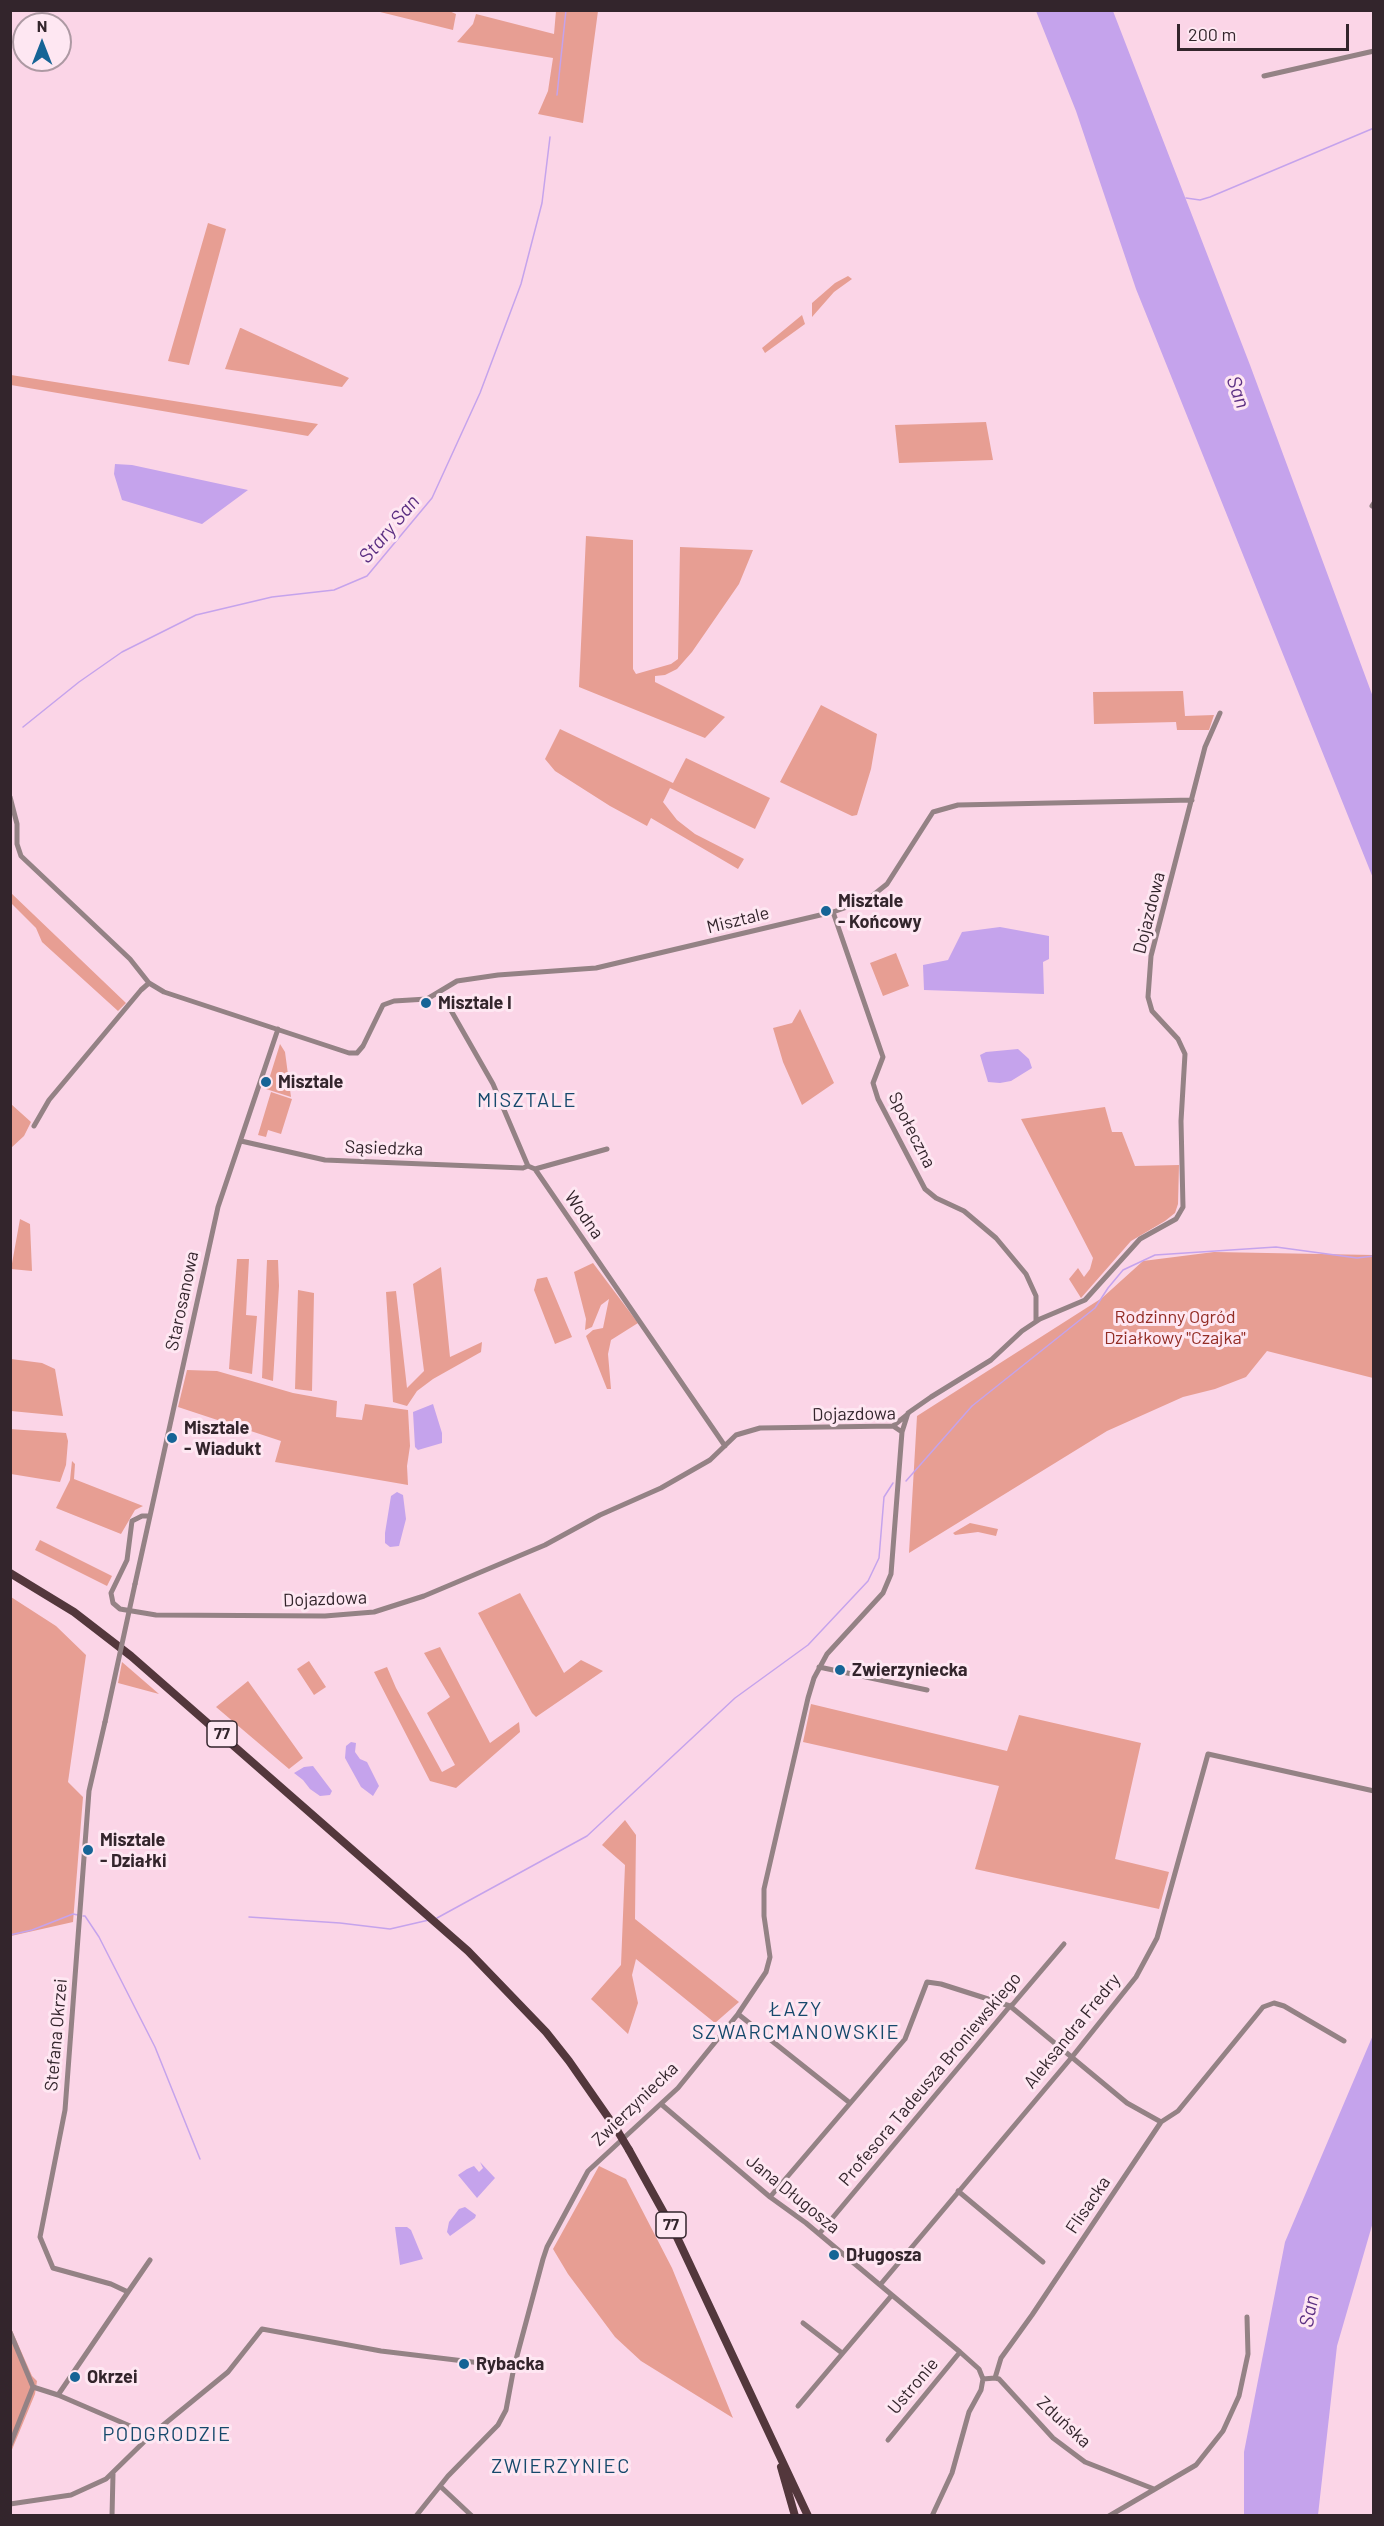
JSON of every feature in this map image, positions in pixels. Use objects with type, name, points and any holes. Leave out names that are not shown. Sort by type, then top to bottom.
[{"type":"main road","name":"77","points":[[10,1573],[74,1612],[131,1656],[422,1909],[495,1977],[546,2032],[617,2130],[675,2233],[808,2516]]},
{"type":"main road","points":[[765,2423],[795,2516]]},
{"type":"street","points":[[1264,76],[1374,51]]},
{"type":"street","name":"Dojazdowa","points":[[149,1516],[142,1515],[132,1521],[127,1560],[111,1593],[113,1603],[120,1609],[156,1615],[325,1616],[374,1612],[424,1596],[545,1545],[600,1515],[661,1488],[710,1460],[736,1435],[760,1428],[893,1426],[902,1431],[908,1413],[991,1360],[1022,1331],[1036,1321],[1085,1300],[1140,1239],[1176,1219],[1182,1211],[1184,1201],[1181,1121],[1185,1054],[1178,1039],[1152,1011],[1148,998],[1151,956],[1175,872],[1205,747],[1220,713]]},
{"type":"street","name":"Misztale","points":[[10,796],[17,824],[17,844],[21,856],[130,959],[149,983],[164,992],[349,1053],[357,1053],[383,1005],[394,1001],[427,999],[457,981],[498,975],[596,968],[833,912],[867,900],[887,884],[933,812],[958,805],[1192,800]]},
{"type":"street","name":"Społeczna","points":[[833,912],[884,1058],[873,1083],[878,1099],[925,1189],[936,1198],[964,1211],[996,1238],[1026,1274],[1036,1296],[1036,1321]]},
{"type":"street","points":[[34,1125],[49,1100],[149,983]]},
{"type":"street","points":[[437,993],[445,1000],[494,1084],[528,1166],[535,1169],[607,1149]]},
{"type":"street","name":"Starosanowa","points":[[105,1722],[218,1207],[278,1029]]},
{"type":"street","name":"Sąsiedzka","points":[[241,1141],[325,1160],[528,1166]]},
{"type":"street","name":"Wodna","points":[[535,1169],[725,1446]]},
{"type":"street","points":[[893,1426],[908,1413]]},
{"type":"street","name":"Zwierzyniecka","points":[[416,2516],[440,2486],[498,2425],[506,2410],[514,2367],[547,2247],[588,2171],[678,2088],[758,1987],[769,1965],[764,1889],[808,1698],[819,1667],[827,1654],[883,1593],[891,1574],[902,1431]]},
{"type":"street","points":[[819,1667],[927,1690]]},
{"type":"street","name":"Stefana Okrzei","points":[[105,1722],[89,1791],[65,2110],[40,2237],[53,2268],[111,2284],[128,2292]]},
{"type":"street","name":"Aleksandra Fredry","points":[[880,2285],[1072,2057],[1136,1977],[1152,1948],[1208,1754],[1374,1791]]},
{"type":"street","name":"Profesora Tadeusza Broniewskiego","points":[[819,2234],[1064,1944]]},
{"type":"street","points":[[770,2197],[905,2039],[927,1982],[941,1984],[1010,2006],[1127,2103],[1161,2122]]},
{"type":"street","name":"Flisacka","points":[[995,2378],[1000,2358],[1032,2315],[1161,2122],[1178,2111],[1263,2007],[1274,2003],[1284,2006],[1344,2041]]},
{"type":"street","points":[[738,2014],[850,2103]]},
{"type":"street","name":"Jana Długosza","points":[[662,2103],[770,2197],[819,2234],[960,2352],[979,2369],[983,2379]]},
{"type":"street","points":[[958,2191],[1043,2262]]},
{"type":"street","points":[[58,2395],[150,2260]]},
{"type":"street","points":[[798,2406],[892,2295]]},
{"type":"street","points":[[1108,2516],[1196,2465],[1223,2431],[1239,2396],[1248,2354],[1247,2317]]},
{"type":"street","points":[[803,2323],[842,2354]]},
{"type":"street","points":[[10,2504],[70,2495],[88,2489],[113,2474],[152,2435],[228,2372],[261,2329],[381,2351],[514,2367]]},
{"type":"street","points":[[10,2332],[33,2387],[10,2445]]},
{"type":"street","name":"Ustronie","points":[[888,2440],[960,2352]]},
{"type":"street","points":[[932,2516],[952,2473],[969,2412],[981,2390],[983,2379],[995,2378]]},
{"type":"street","name":"Zduńska","points":[[995,2378],[999,2379],[1053,2438],[1084,2462],[1154,2489]]},
{"type":"street","points":[[33,2387],[58,2395],[152,2435]]},
{"type":"street","points":[[112,2516],[113,2474]]},
{"type":"street","points":[[440,2486],[472,2516]]},
{"type":"green space","points":[[447,10],[456,14],[453,30],[376,11]]},
{"type":"green space","points":[[556,11],[598,11],[583,123],[538,114],[548,91],[553,58],[457,42],[473,24],[476,14],[554,34]]},
{"type":"green space","points":[[208,223],[226,229],[189,365],[168,361]]},
{"type":"green space","points":[[848,276],[852,279],[834,292],[812,317],[812,303],[835,283]]},
{"type":"green space","points":[[802,315],[805,324],[765,353],[762,348]]},
{"type":"green space","points":[[240,328],[349,378],[342,387],[225,369]]},
{"type":"green space","points":[[10,375],[318,424],[308,436],[11,385]]},
{"type":"green space","points":[[986,422],[993,460],[899,463],[895,425]]},
{"type":"green space","points":[[586,536],[633,540],[633,669],[636,674],[671,664],[678,659],[680,547],[753,550],[739,584],[692,652],[677,669],[665,675],[655,676],[655,682],[725,717],[705,738],[579,687]]},
{"type":"green space","points":[[1183,691],[1185,716],[1214,715],[1209,730],[1177,730],[1176,722],[1094,724],[1093,692]]},
{"type":"green space","points":[[821,705],[877,734],[871,769],[857,815],[852,816],[780,782]]},
{"type":"green space","points":[[560,729],[673,783],[686,758],[770,798],[755,829],[670,788],[663,802],[677,820],[695,834],[744,859],[738,869],[651,818],[647,826],[610,806],[555,771],[545,759]]},
{"type":"green space","points":[[10,892],[126,1003],[118,1011],[42,942],[36,928],[11,903]]},
{"type":"green space","points":[[896,953],[909,986],[883,996],[870,963]]},
{"type":"green space","points":[[800,1009],[834,1083],[802,1105],[783,1062],[773,1028],[792,1023]]},
{"type":"green space","points":[[280,1044],[285,1052],[291,1097],[266,1089]]},
{"type":"green space","points":[[271,1092],[292,1099],[281,1134],[268,1130],[266,1137],[258,1135]]},
{"type":"green space","points":[[11,1104],[31,1122],[24,1136],[11,1148]]},
{"type":"green space","points":[[1105,1107],[1112,1132],[1122,1132],[1135,1166],[1179,1165],[1178,1204],[1175,1213],[1165,1221],[1131,1241],[1081,1298],[1069,1279],[1078,1268],[1084,1277],[1090,1269],[1093,1258],[1021,1119]]},
{"type":"green space","points":[[20,1219],[30,1224],[32,1271],[11,1269]]},
{"type":"green space","name":"Rodzinny Ogród Działkowy \"Czajka\"","points":[[1214,1252],[1373,1255],[1373,1378],[1267,1351],[1246,1377],[1215,1389],[1183,1397],[1107,1431],[909,1553],[917,1416],[1102,1298],[1143,1261]]},
{"type":"green space","points":[[237,1259],[249,1259],[246,1315],[257,1316],[252,1374],[229,1369]]},
{"type":"green space","points":[[267,1260],[278,1260],[279,1286],[273,1381],[262,1378]]},
{"type":"green space","points":[[593,1263],[638,1323],[611,1340],[608,1354],[611,1389],[607,1389],[586,1336],[593,1330],[603,1328],[609,1299],[601,1305],[592,1327],[585,1330],[586,1319],[574,1272]]},
{"type":"green space","points":[[441,1267],[450,1357],[482,1342],[481,1352],[433,1379],[417,1391],[407,1406],[393,1402],[386,1292],[396,1291],[407,1388],[424,1371],[413,1284]]},
{"type":"green space","points":[[547,1277],[572,1337],[555,1344],[534,1290],[537,1279]]},
{"type":"green space","points":[[298,1290],[314,1293],[312,1391],[295,1389]]},
{"type":"green space","points":[[11,1359],[42,1363],[55,1369],[63,1416],[11,1411]]},
{"type":"green space","points":[[187,1370],[217,1371],[293,1393],[337,1401],[336,1417],[362,1420],[365,1404],[408,1410],[410,1446],[407,1466],[408,1485],[275,1462],[281,1441],[178,1407]]},
{"type":"green space","points":[[10,1429],[66,1433],[68,1441],[66,1465],[60,1482],[11,1474]]},
{"type":"green space","points":[[72,1461],[75,1464],[74,1479],[143,1506],[135,1510],[121,1534],[56,1508],[70,1480]]},
{"type":"green space","points":[[970,1523],[998,1529],[996,1536],[978,1532],[955,1535],[953,1533]]},
{"type":"green space","points":[[40,1540],[112,1576],[107,1586],[35,1550]]},
{"type":"green space","points":[[520,1593],[564,1673],[581,1660],[603,1671],[536,1717],[478,1613]]},
{"type":"green space","points":[[11,1597],[56,1626],[86,1655],[68,1782],[83,1797],[73,1922],[11,1936]]},
{"type":"green space","points":[[440,1647],[490,1743],[519,1722],[520,1732],[456,1788],[430,1781],[374,1672],[387,1667],[442,1772],[455,1765],[427,1713],[450,1697],[424,1653]]},
{"type":"green space","points":[[309,1661],[326,1687],[314,1695],[297,1669]]},
{"type":"green space","points":[[122,1662],[159,1694],[118,1683]]},
{"type":"green space","points":[[248,1681],[303,1758],[289,1769],[216,1707]]},
{"type":"green space","points":[[811,1704],[1007,1751],[1019,1715],[1141,1743],[1115,1859],[1169,1872],[1159,1909],[975,1869],[999,1786],[803,1742]]},
{"type":"green space","points":[[625,1820],[636,1835],[635,1919],[739,2002],[715,2023],[636,1959],[632,1975],[638,2003],[628,2034],[591,1999],[621,1965],[625,1865],[602,1845]]},
{"type":"green space","points":[[599,2166],[626,2179],[672,2268],[733,2418],[641,2361],[615,2337],[568,2274],[553,2249]]},
{"type":"green space","points":[[10,2326],[32,2376],[37,2381],[35,2394],[11,2452]]},
{"type":"water","name":"San","points":[[1036,11],[1113,11],[1250,365],[1373,697],[1373,878],[1136,289],[1076,111]]},
{"type":"water","points":[[115,464],[132,465],[248,490],[202,524],[122,500],[114,474]]},
{"type":"water","points":[[1000,927],[1049,936],[1049,959],[1043,962],[1044,994],[924,990],[923,965],[948,960],[962,932]]},
{"type":"water","points":[[1018,1049],[1029,1059],[1032,1068],[1011,1081],[988,1082],[980,1055],[986,1052]]},
{"type":"water","points":[[433,1404],[442,1433],[442,1443],[418,1450],[415,1447],[413,1412]]},
{"type":"water","points":[[397,1492],[403,1495],[406,1519],[399,1546],[390,1547],[385,1543],[385,1533],[391,1496]]},
{"type":"water","points":[[351,1742],[356,1743],[355,1752],[360,1759],[367,1762],[379,1786],[373,1796],[361,1787],[345,1758],[346,1746]]},
{"type":"water","points":[[313,1766],[332,1791],[330,1795],[320,1796],[294,1773],[304,1767]]},
{"type":"water","name":"San","points":[[1373,2035],[1373,2222],[1337,2346],[1318,2515],[1244,2515],[1244,2452],[1285,2242]]},
{"type":"water","points":[[480,2162],[495,2178],[477,2198],[458,2175],[474,2166],[479,2172],[483,2168]]},
{"type":"water","points":[[465,2207],[476,2215],[475,2218],[450,2236],[447,2232],[449,2222],[459,2209]]},
{"type":"water","points":[[395,2227],[407,2227],[411,2230],[423,2259],[400,2265]]},
{"type":"waterway","name":"Stary San","points":[[557,95],[566,10]]},
{"type":"waterway","points":[[1186,198],[1200,200],[1210,197],[1374,128]]},
{"type":"waterway","name":"Stary San","points":[[23,727],[79,682],[122,652],[196,615],[272,597],[334,590],[367,576],[432,498],[480,393],[521,284],[542,203],[550,137]]},
{"type":"waterway","points":[[906,1481],[972,1406],[1095,1308],[1123,1270],[1155,1255],[1276,1247],[1357,1258],[1374,1256]]},
{"type":"waterway","points":[[437,1918],[587,1836],[735,1698],[808,1645],[868,1581],[879,1558],[884,1497],[893,1483]]},
{"type":"waterway","points":[[10,1935],[32,1930],[73,1914],[78,1915]]},
{"type":"waterway","points":[[83,1916],[99,1937],[155,2047],[200,2159]]},
{"type":"waterway","points":[[249,1917],[390,1929],[429,1920]]},
{"type":"place","name":"Misztale - Końcowy","points":[[826,911]]},
{"type":"place","name":"Misztale I","points":[[426,1003]]},
{"type":"place","name":"Misztale","points":[[266,1082]]},
{"type":"place","name":"Misztale - Wiadukt","points":[[172,1438]]},
{"type":"place","name":"Zwierzyniecka","points":[[840,1670]]},
{"type":"place","name":"Misztale - Działki","points":[[88,1850]]},
{"type":"place","name":"Długosza","points":[[834,2255]]},
{"type":"place","name":"Rybacka","points":[[464,2364]]},
{"type":"place","name":"Okrzei","points":[[75,2377]]},
{"type":"district","name":"MISZTALE","points":[[527,1100]]},
{"type":"district","name":"ŁAZY SZWARCMANOWSKIE","points":[[796,2020]]},
{"type":"district","name":"PODGRODZIE","points":[[167,2434]]},
{"type":"district","name":"ZWIERZYNIEC","points":[[561,2466]]}]
